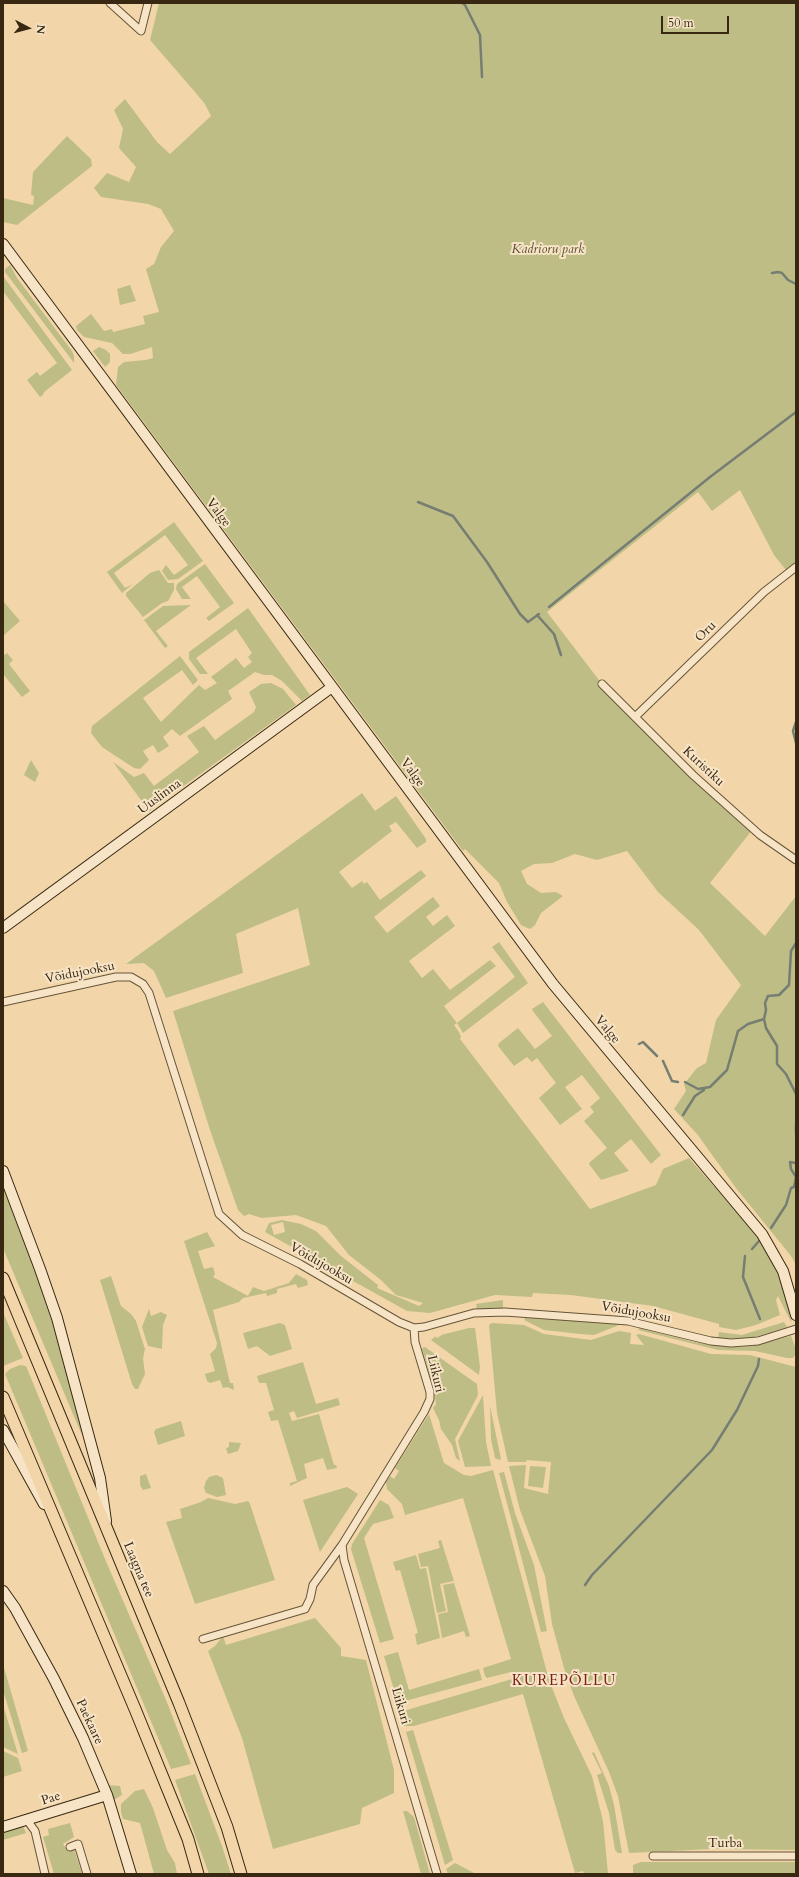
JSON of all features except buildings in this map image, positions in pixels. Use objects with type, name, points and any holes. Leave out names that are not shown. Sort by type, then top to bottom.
[{"type":"main road","name":"Laagna tee","points":[[3,1278],[108,1535],[179,1703],[227,1827],[241,1874]]},
{"type":"main road","points":[[3,1397],[188,1839],[198,1874]]},
{"type":"street","points":[[110,3],[141,31],[148,3]]},
{"type":"street","name":"Valge","points":[[3,244],[553,984],[762,1234],[783,1271],[796,1315]]},
{"type":"street","name":"Oru","points":[[635,717],[764,592],[796,567]]},
{"type":"street","name":"Kuristiku","points":[[602,684],[623,707],[693,775],[760,835],[796,860]]},
{"type":"street","name":"Uuslinna","points":[[3,928],[332,687]]},
{"type":"street","name":"Võidujooksu","points":[[3,1002],[116,977],[131,977],[140,981],[149,993],[219,1214],[242,1235],[300,1264],[399,1322],[414,1328],[429,1326],[474,1314],[492,1312],[622,1320],[722,1343],[749,1343],[796,1329]]},
{"type":"street","points":[[3,1171],[57,1318],[100,1478],[108,1535]]},
{"type":"street","name":"Liikuri","points":[[203,1639],[305,1609],[310,1599],[313,1585],[342,1545],[424,1412],[430,1399],[430,1392],[415,1342],[414,1328]]},
{"type":"street","points":[[3,1430],[64,1541]]},
{"type":"street","name":"Liikuri","points":[[342,1545],[344,1560],[437,1874]]},
{"type":"street","name":"Paekaare","points":[[3,1590],[15,1608],[54,1679],[83,1738],[107,1795],[131,1874]]},
{"type":"street","name":"Pae","points":[[3,1827],[107,1795]]},
{"type":"street","points":[[27,1820],[35,1831],[45,1874]]},
{"type":"street","points":[[70,1847],[78,1844],[87,1874]]},
{"type":"street","name":"Turba","points":[[653,1856],[796,1856]]},
{"type":"green space","name":"Kadrioru park","points":[[159,3],[796,3],[796,567],[786,570],[774,555],[740,490],[712,511],[698,492],[547,612],[602,684],[753,829],[710,883],[765,936],[796,896],[796,1265],[791,1256],[736,1188],[697,1134],[674,1109],[686,1091],[684,1084],[697,1068],[706,1063],[716,1020],[741,985],[699,930],[658,892],[627,851],[597,860],[575,854],[552,863],[534,864],[521,871],[527,884],[541,893],[556,892],[563,896],[541,913],[535,925],[530,929],[521,925],[507,902],[499,883],[465,849],[463,851],[116,385],[118,367],[124,362],[153,358],[152,347],[130,354],[123,354],[112,343],[84,337],[77,330],[76,326],[91,314],[104,331],[112,329],[113,332],[145,324],[143,316],[159,312],[146,269],[154,264],[161,247],[174,231],[161,209],[148,204],[101,197],[94,188],[107,173],[129,182],[136,167],[119,148],[123,129],[114,110],[125,99],[157,142],[170,154],[211,116],[205,104],[150,40]]},
{"type":"green space","points":[[67,136],[91,159],[92,166],[17,225],[3,222],[3,198],[33,205],[34,196],[31,195],[33,172]]},
{"type":"green space","points":[[10,265],[17,278],[72,351],[74,363],[5,272],[5,269]]},
{"type":"green space","points":[[3,276],[72,370],[40,397],[27,380],[37,372],[40,376],[57,363],[3,291]]},
{"type":"green space","points":[[130,285],[136,301],[120,305],[117,289]]},
{"type":"green space","points":[[99,347],[106,350],[110,354],[110,362],[105,367],[93,351]]},
{"type":"green space","points":[[174,522],[203,561],[178,579],[168,580],[162,571],[166,565],[174,575],[188,565],[165,535],[114,573],[125,588],[133,584],[122,593],[107,572]]},
{"type":"green space","points":[[205,564],[234,603],[209,621],[206,618],[220,607],[197,576],[182,587],[191,599],[182,599],[176,589],[177,584]]},
{"type":"green space","points":[[159,570],[168,583],[174,583],[174,590],[168,601],[162,603],[143,617],[126,596],[126,593],[150,573]]},
{"type":"green space","points":[[3,601],[20,621],[3,636]]},
{"type":"green space","points":[[191,605],[156,631],[168,646],[165,648],[144,620],[163,606]]},
{"type":"green space","points":[[248,608],[310,695],[302,701],[282,681],[272,675],[264,675],[255,672],[228,691],[232,699],[180,736],[172,729],[163,737],[169,746],[158,753],[153,745],[143,751],[149,760],[140,769],[134,768],[102,747],[91,733],[92,726],[180,656],[198,680],[193,685],[182,670],[143,698],[161,722],[199,685],[205,690],[217,683],[211,677],[236,658],[244,668],[252,662],[248,657],[252,653],[236,629],[196,658],[208,674],[200,674],[189,659],[189,652]]},
{"type":"green space","points":[[7,653],[13,660],[9,664],[30,691],[22,697],[3,674],[3,656]]},
{"type":"green space","points":[[271,683],[283,689],[296,705],[149,811],[113,762],[134,777],[144,773],[154,786],[199,752],[187,736],[204,726],[215,740],[254,712],[256,707],[249,692],[261,684]]},
{"type":"green space","points":[[31,760],[39,773],[35,782],[24,775]]},
{"type":"green space","points":[[362,793],[375,811],[396,796],[426,839],[426,842],[417,848],[396,822],[389,826],[392,831],[339,872],[352,888],[362,881],[364,884],[367,882],[380,900],[421,870],[426,876],[374,917],[387,933],[433,897],[440,906],[426,917],[433,926],[447,915],[455,926],[409,961],[422,978],[433,969],[450,990],[490,960],[496,966],[444,1006],[457,1023],[454,1025],[459,1032],[461,1037],[460,1039],[590,1209],[656,1185],[663,1169],[689,1158],[757,1235],[771,1255],[792,1314],[791,1322],[778,1296],[776,1300],[780,1315],[756,1325],[736,1330],[719,1327],[719,1324],[653,1306],[571,1295],[533,1293],[532,1297],[495,1295],[430,1313],[407,1311],[265,1232],[269,1223],[282,1220],[301,1224],[316,1231],[341,1256],[378,1285],[377,1288],[419,1306],[423,1303],[396,1295],[381,1280],[349,1255],[326,1226],[296,1215],[262,1218],[249,1214],[244,1216],[238,1210],[210,1130],[173,1011],[310,965],[298,908],[236,934],[243,973],[166,998],[154,971],[144,963],[126,964]],"holes":[[[283,1222],[285,1232],[274,1235],[271,1225]]]},
{"type":"green space","points":[[499,942],[528,983],[463,1033],[457,1023],[515,977],[492,947]]},
{"type":"green space","points":[[543,1002],[661,1155],[651,1164],[631,1139],[614,1153],[629,1171],[601,1180],[589,1164],[607,1148],[584,1121],[594,1112],[590,1107],[600,1098],[582,1075],[565,1087],[582,1109],[560,1125],[539,1098],[556,1083],[537,1058],[532,1062],[527,1057],[514,1066],[498,1046],[499,1043],[518,1028],[535,1049],[552,1036],[532,1009]]},
{"type":"green space","points":[[3,1188],[35,1271],[60,1345],[82,1433],[3,1248]]},
{"type":"green space","points":[[207,1232],[215,1246],[198,1251],[204,1269],[213,1267],[215,1274],[213,1277],[248,1296],[253,1287],[264,1291],[289,1283],[296,1274],[307,1280],[308,1285],[298,1288],[296,1284],[277,1289],[277,1293],[267,1296],[266,1293],[243,1298],[239,1302],[213,1310],[230,1383],[233,1383],[234,1390],[227,1387],[223,1388],[220,1380],[210,1383],[207,1381],[205,1374],[215,1371],[210,1354],[216,1348],[217,1343],[184,1241]]},
{"type":"green space","points":[[111,1276],[121,1306],[131,1314],[136,1321],[145,1349],[143,1358],[145,1374],[138,1389],[135,1389],[132,1384],[100,1280]]},
{"type":"green space","points":[[503,1300],[503,1308],[477,1309],[476,1304]]},
{"type":"green space","points":[[149,1309],[151,1316],[161,1312],[167,1315],[163,1325],[162,1349],[148,1346],[142,1327]]},
{"type":"green space","points":[[3,1312],[23,1358],[3,1366]]},
{"type":"green space","points":[[526,1317],[611,1323],[619,1325],[594,1335],[580,1334],[544,1330],[524,1320]]},
{"type":"green space","points":[[784,1322],[787,1327],[752,1338],[718,1339],[719,1332],[742,1335]]},
{"type":"green space","points":[[280,1323],[285,1325],[292,1349],[270,1356],[257,1346],[248,1349],[243,1333]]},
{"type":"green space","points":[[492,1323],[524,1325],[544,1334],[591,1340],[619,1331],[631,1333],[630,1344],[644,1345],[636,1335],[639,1334],[711,1354],[750,1355],[796,1367],[796,1850],[712,1849],[629,1853],[618,1796],[609,1772],[574,1696],[564,1668],[552,1624],[545,1576],[520,1510],[509,1466],[526,1465],[524,1488],[548,1494],[551,1462],[527,1460],[526,1462],[508,1462],[497,1413],[489,1325]]},
{"type":"green space","points":[[469,1328],[475,1328],[480,1367],[479,1375],[431,1340],[436,1336],[436,1338],[441,1335]]},
{"type":"green space","points":[[639,1328],[694,1342],[726,1347],[752,1346],[791,1336],[796,1349],[796,1354],[793,1358],[787,1358],[755,1351],[718,1350],[638,1330]]},
{"type":"green space","points":[[425,1347],[477,1384],[478,1395],[455,1439],[460,1461],[456,1458],[452,1445],[441,1429],[439,1420],[433,1408],[436,1404],[435,1396],[422,1348]]},
{"type":"green space","points":[[303,1362],[316,1404],[338,1398],[340,1405],[297,1418],[294,1411],[289,1413],[292,1421],[319,1414],[334,1465],[336,1465],[337,1468],[327,1470],[323,1458],[304,1464],[307,1478],[290,1486],[290,1483],[297,1481],[278,1420],[271,1421],[268,1412],[274,1410],[266,1383],[259,1383],[257,1376]]},
{"type":"green space","points":[[20,1365],[26,1366],[105,1559],[166,1700],[191,1764],[171,1769],[5,1374],[10,1369]]},
{"type":"green space","points":[[483,1395],[486,1442],[491,1466],[465,1467],[458,1441]]},
{"type":"green space","points":[[490,1406],[501,1459],[499,1460],[495,1458],[491,1439]]},
{"type":"green space","points":[[429,1414],[444,1463],[464,1475],[471,1476],[493,1470],[549,1680],[564,1718],[592,1776],[603,1821],[608,1874],[584,1874],[583,1871],[575,1873],[523,1694],[414,1726],[404,1726],[400,1712],[512,1679],[511,1672],[487,1678],[485,1676],[483,1668],[511,1659],[463,1498],[405,1515],[402,1504],[387,1489],[386,1482],[390,1476],[394,1479],[399,1471],[395,1468]]},
{"type":"green space","points":[[181,1421],[185,1436],[158,1445],[154,1432],[156,1429]]},
{"type":"green space","points":[[229,1442],[241,1443],[238,1451],[228,1454],[226,1448],[229,1447]]},
{"type":"green space","points":[[530,1466],[546,1467],[543,1488],[528,1486]]},
{"type":"green space","points":[[504,1472],[515,1513],[534,1565],[547,1631],[541,1632],[499,1473]]},
{"type":"green space","points":[[146,1474],[151,1488],[143,1490],[140,1485],[140,1476]]},
{"type":"green space","points":[[216,1475],[223,1478],[226,1495],[217,1497],[206,1493],[204,1488],[206,1481],[209,1477]]},
{"type":"green space","points":[[347,1487],[358,1494],[320,1552],[303,1500]]},
{"type":"green space","points":[[208,1498],[235,1504],[248,1501],[275,1580],[195,1604],[166,1522],[182,1518],[180,1509]]},
{"type":"green space","points":[[380,1500],[389,1505],[394,1518],[373,1524],[364,1538],[394,1639],[380,1643],[351,1549],[352,1544]]},
{"type":"green space","points":[[441,1540],[454,1581],[440,1584],[446,1611],[437,1613],[428,1566],[421,1567],[418,1554],[440,1548],[438,1541]]},
{"type":"green space","points":[[416,1555],[420,1569],[426,1568],[440,1638],[417,1645],[415,1634],[418,1633],[400,1570],[396,1571],[393,1562]]},
{"type":"green space","points":[[454,1583],[470,1636],[466,1637],[464,1631],[442,1638],[438,1614],[448,1612],[443,1585]]},
{"type":"green space","points":[[315,1618],[341,1648],[341,1656],[366,1660],[394,1770],[394,1793],[362,1808],[360,1824],[273,1849],[242,1738],[208,1651],[215,1646],[223,1636],[226,1645]]},
{"type":"green space","points":[[398,1652],[409,1690],[479,1669],[482,1680],[398,1703],[384,1656]]},
{"type":"green space","points":[[3,1664],[28,1751],[22,1753],[3,1690]]},
{"type":"green space","points":[[3,1705],[18,1754],[3,1747]]},
{"type":"green space","points":[[413,1730],[453,1860],[445,1865],[406,1732]]},
{"type":"green space","points":[[3,1751],[18,1758],[22,1771],[3,1777]]},
{"type":"green space","points":[[594,1752],[609,1786],[614,1805],[622,1853],[618,1853],[615,1850],[609,1813],[597,1775],[602,1773],[592,1753]]},
{"type":"green space","points":[[195,1774],[231,1874],[209,1874],[175,1780]]},
{"type":"green space","points":[[108,1785],[120,1786],[122,1795],[114,1800]]},
{"type":"green space","points":[[144,1789],[153,1808],[167,1850],[175,1863],[177,1874],[154,1874],[140,1823],[123,1819],[121,1804],[135,1791]]},
{"type":"green space","points":[[403,1811],[407,1811],[414,1817],[430,1874],[421,1874]]},
{"type":"green space","points":[[70,1823],[74,1837],[63,1844],[66,1849],[70,1851],[74,1849],[82,1874],[54,1874],[43,1837],[49,1835],[48,1829]]},
{"type":"green space","points":[[23,1826],[26,1833],[3,1840],[3,1832]]},
{"type":"green space","points":[[641,1862],[796,1862],[796,1874],[633,1874],[633,1865]]},
{"type":"green space","points":[[455,1863],[476,1874],[448,1874],[446,1869]]},
{"type":"waterway","points":[[462,3],[465,5],[480,35],[482,77]]},
{"type":"waterway","points":[[772,273],[782,273],[788,280],[796,284]]},
{"type":"waterway","points":[[549,607],[710,477],[796,412]]},
{"type":"waterway","points":[[418,502],[453,516],[487,562],[520,614],[528,622],[539,614]]},
{"type":"waterway","points":[[537,615],[554,634],[561,655]]},
{"type":"waterway","points":[[796,722],[793,731],[796,743]]},
{"type":"waterway","points":[[796,943],[791,951],[789,985],[779,995],[768,996],[765,1003],[766,1010],[764,1019],[766,1028],[777,1046],[777,1064],[786,1074],[796,1094]]},
{"type":"waterway","points":[[685,1082],[698,1089],[710,1087],[727,1070],[738,1031],[748,1024],[764,1019]]},
{"type":"waterway","points":[[639,1044],[643,1042],[657,1056]]},
{"type":"waterway","points":[[663,1061],[672,1081],[678,1082]]},
{"type":"waterway","points":[[683,1115],[695,1096],[704,1090]]},
{"type":"waterway","points":[[796,1123],[796,1134]]},
{"type":"waterway","points":[[771,1228],[786,1205],[791,1188],[794,1187],[796,1177],[791,1169],[790,1162],[796,1163]]},
{"type":"waterway","points":[[752,1249],[759,1241]]},
{"type":"waterway","points":[[745,1256],[743,1277],[760,1319]]},
{"type":"waterway","points":[[585,1585],[592,1575],[712,1450],[737,1410],[758,1366],[759,1359]]},
{"type":"district","name":"KUREPÕLLU","points":[[564,1682]]}]
